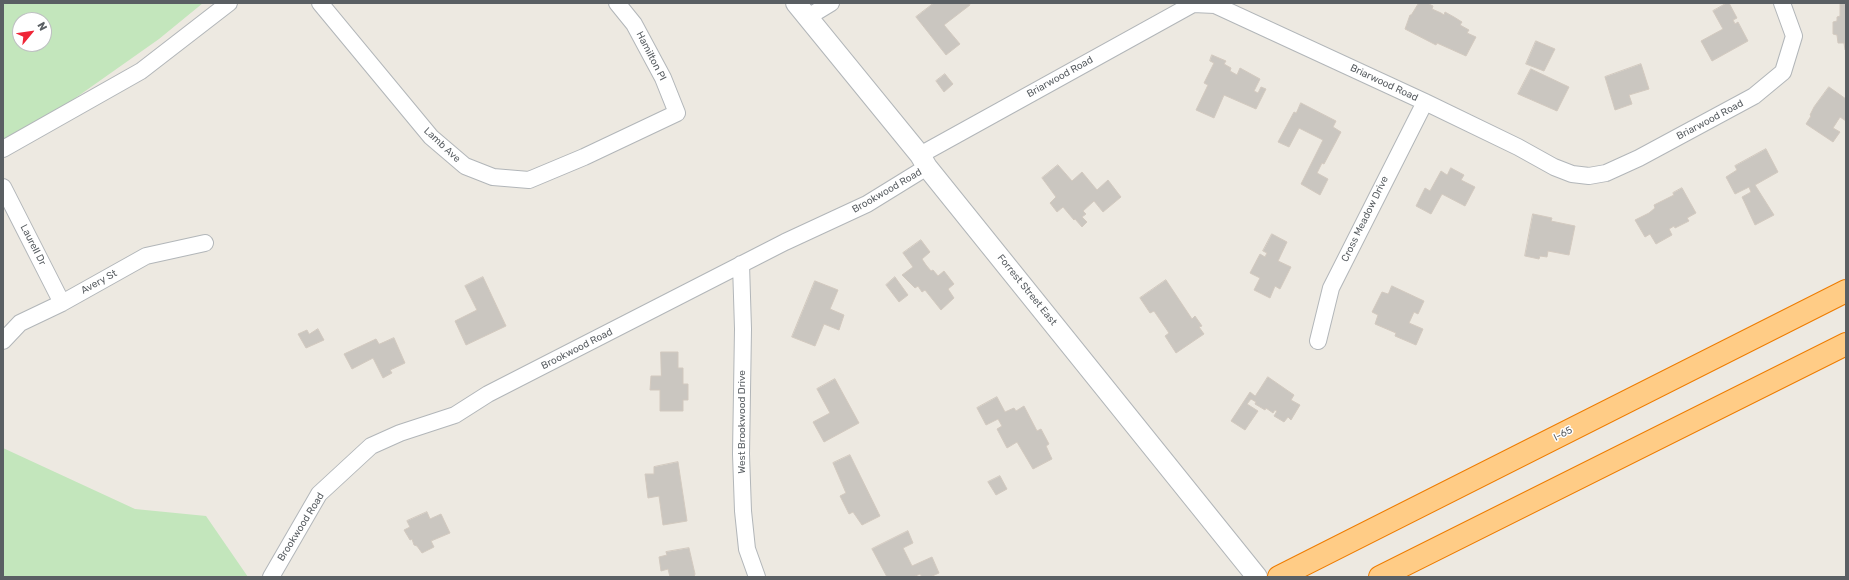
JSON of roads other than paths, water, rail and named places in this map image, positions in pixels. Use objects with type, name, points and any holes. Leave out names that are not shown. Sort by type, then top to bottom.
[{"type":"highway","name":"I-65","points":[[1279,577],[1846,291]]},
{"type":"highway","points":[[1380,577],[1846,344]]},
{"type":"street","points":[[3,149],[141,71],[229,3]]},
{"type":"street","name":"Lamb Ave","points":[[320,3],[431,137],[465,166],[493,177],[529,180],[584,157],[677,113]]},
{"type":"street","name":"Hamilton Pl","points":[[617,3],[634,24],[663,78],[677,113]]},
{"type":"street","points":[[802,10],[831,3]]},
{"type":"street","name":"Briarwood Road","points":[[924,161],[1193,4],[1215,5],[1425,102],[1554,167],[1572,174],[1589,176],[1606,173],[1639,158],[1754,96],[1778,77],[1783,72],[1794,36],[1782,3]]},
{"type":"street","name":"Forrest Street East","points":[[802,10],[1257,577]]},
{"type":"street","name":"Cross Meadow Drive","points":[[1318,341],[1331,288],[1425,102]]},
{"type":"street","name":"Brookwood Road","points":[[271,577],[319,494],[371,446],[400,433],[455,415],[488,394],[741,264],[868,204],[924,161]]},
{"type":"street","name":"Laurell Dr","points":[[3,187],[62,303]]},
{"type":"street","name":"Avery St","points":[[3,341],[20,323],[62,303],[146,256],[206,243]]},
{"type":"street","name":"West Brookwood Drive","points":[[741,264],[743,329],[741,454],[743,511],[747,549],[757,577]]}]
